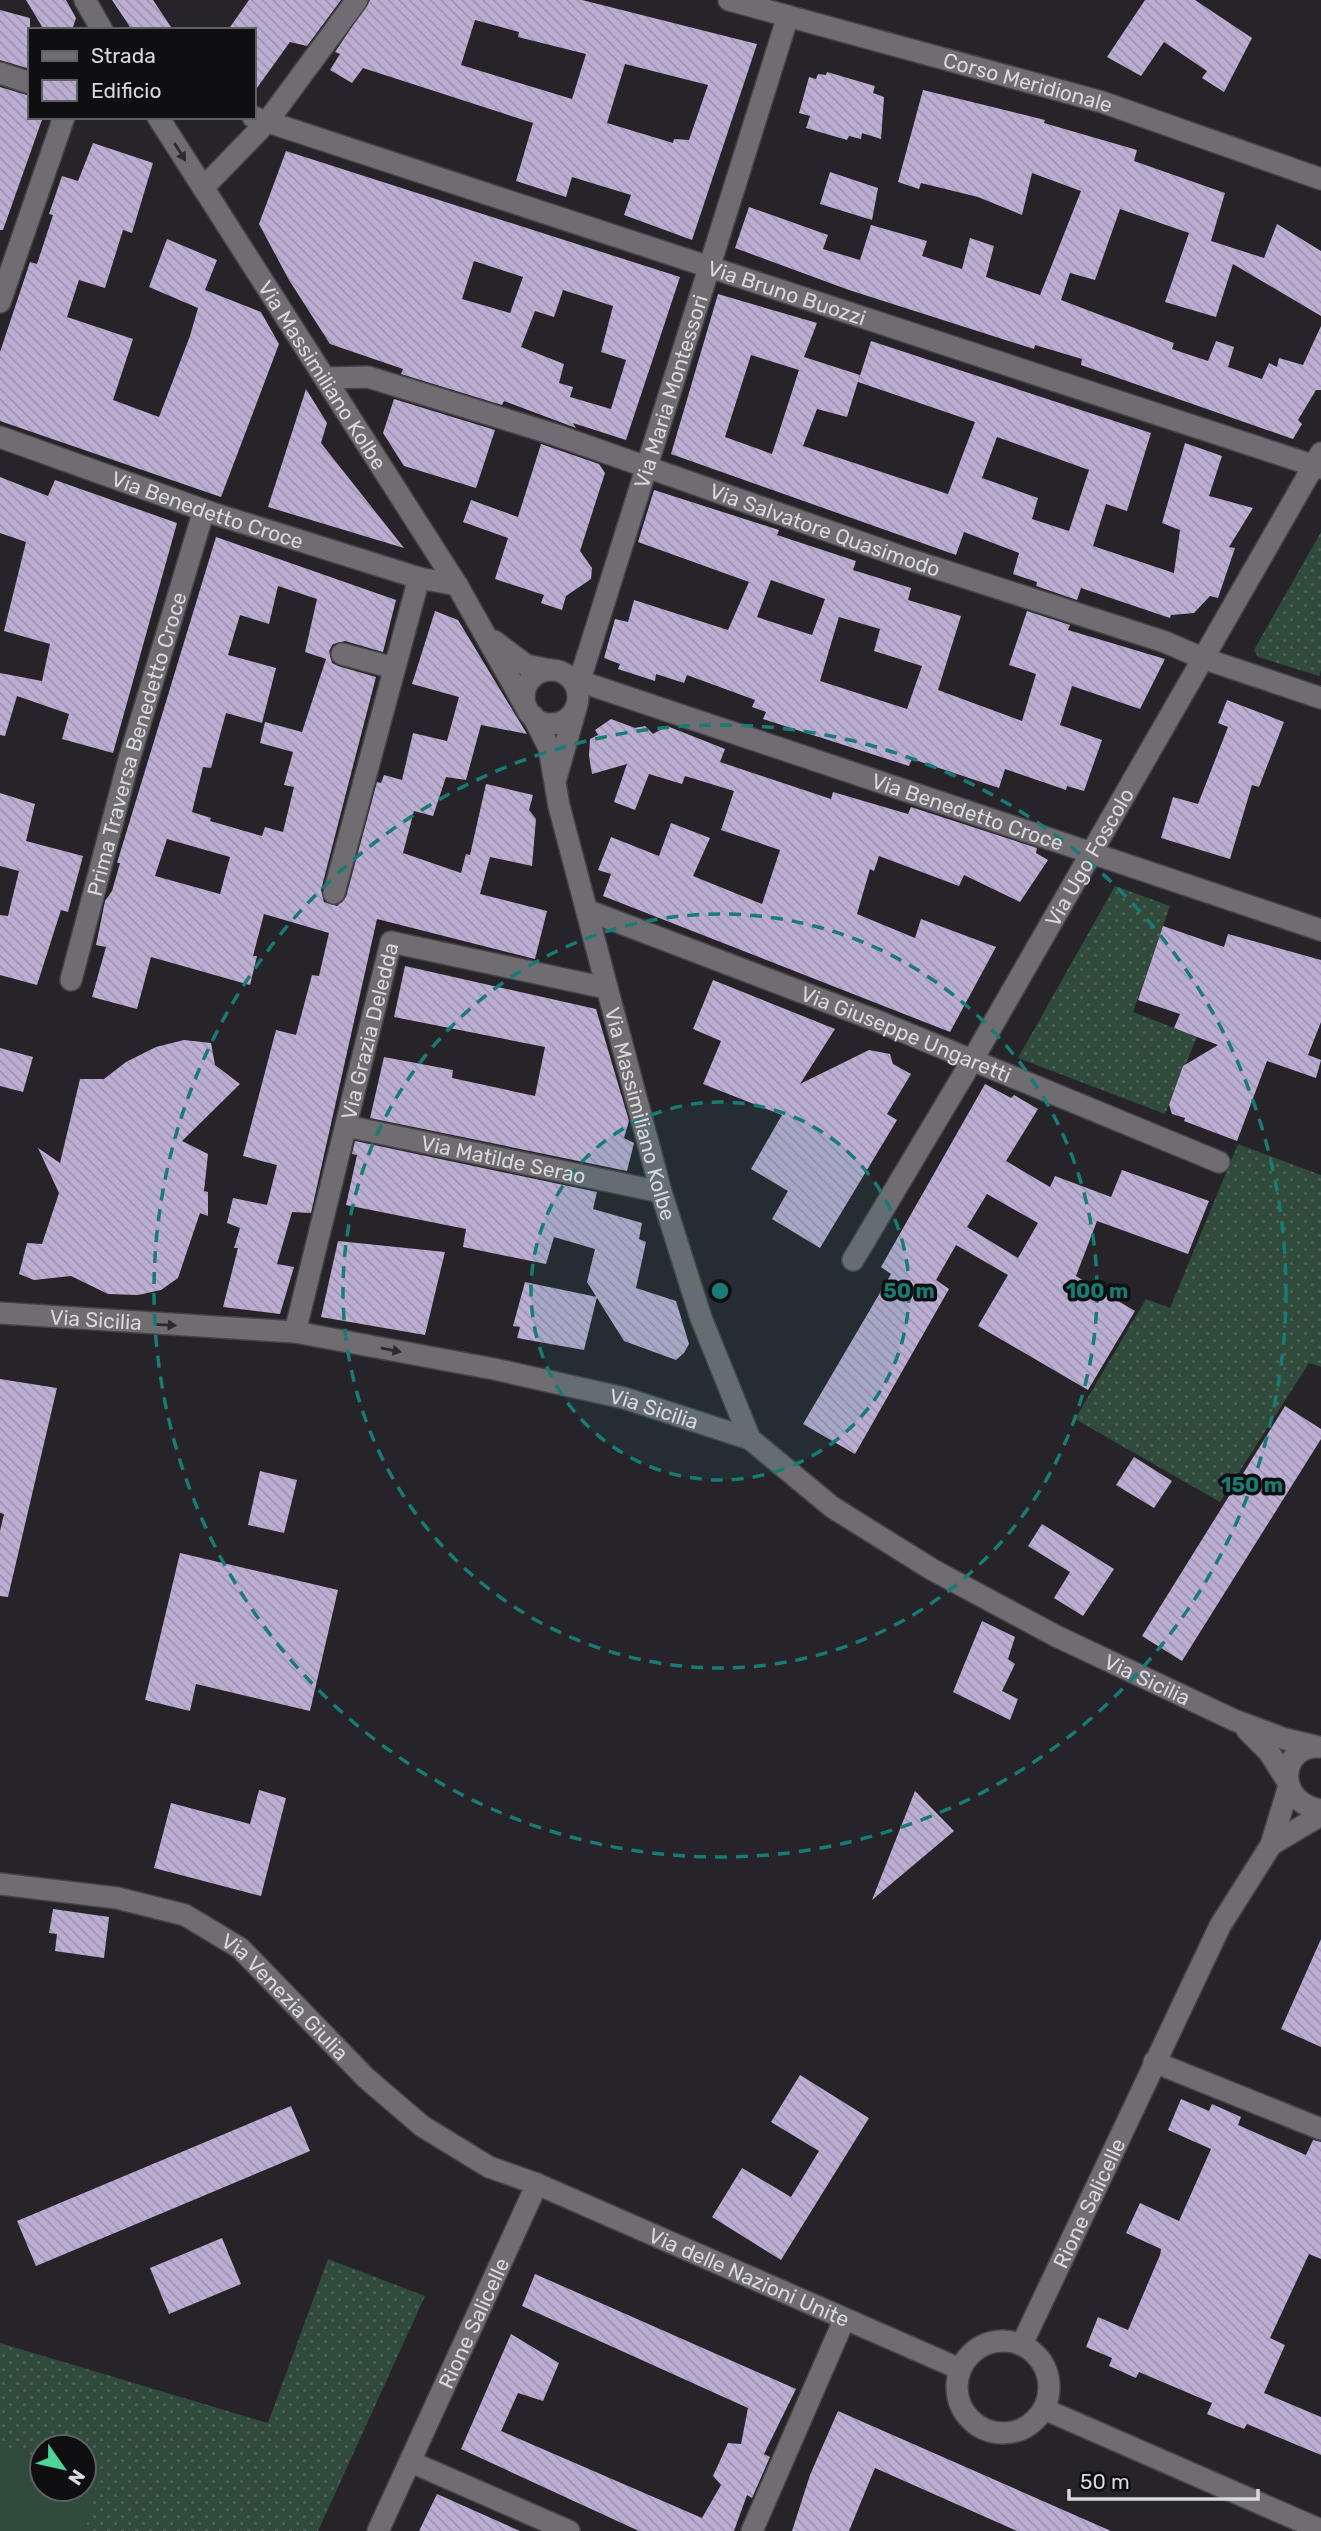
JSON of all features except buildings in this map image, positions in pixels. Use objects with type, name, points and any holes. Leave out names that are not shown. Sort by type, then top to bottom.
[{"type":"street","points":[[85,0],[99,28]]},
{"type":"street","points":[[203,188],[357,0]]},
{"type":"street","name":"Corso Meridionale","points":[[729,0],[1102,102],[1321,179]]},
{"type":"street","name":"Via Maria Montessori","points":[[577,692],[788,16]]},
{"type":"street","points":[[0,73],[28,82]]},
{"type":"street","points":[[0,302],[63,119]]},
{"type":"street","name":"Via Bruno Buozzi","points":[[260,119],[557,215],[710,269],[1318,462]]},
{"type":"street","name":"Via Massimiliano Kolbe","points":[[160,121],[457,585],[487,635],[516,694],[549,748],[559,806],[662,1192],[701,1318],[750,1439]]},
{"type":"street","name":"Via Salvatore Quasimodo","points":[[325,378],[368,377],[553,434],[908,559],[1165,642],[1202,659],[1321,698]]},
{"type":"street","name":"Via Benedetto Croce","points":[[0,437],[204,510],[419,578],[457,585]]},
{"type":"street","name":"Via Ugo Foscolo","points":[[853,1260],[973,1059],[1089,854],[1318,462]]},
{"type":"street","name":"Prima Traversa Benedetto Croce","points":[[71,980],[128,763],[204,510]]},
{"type":"street","points":[[334,892],[419,578]]},
{"type":"street","name":"Via Massimiliano Kolbe","points":[[487,635],[506,653],[526,665],[566,675],[577,692],[556,780]]},
{"type":"street","points":[[342,653],[394,668]]},
{"type":"street","points":[[550,670],[541,672],[528,683],[525,692],[530,713],[549,724],[558,723],[566,719],[577,692]]},
{"type":"street","name":"Via Benedetto Croce","points":[[577,692],[614,693],[1321,930]]},
{"type":"street","name":"Via Giuseppe Ungaretti","points":[[589,911],[973,1059],[1219,1162]]},
{"type":"street","name":"Via Grazia Deledda","points":[[295,1332],[391,942],[606,988]]},
{"type":"street","name":"Via Matilde Serao","points":[[346,1126],[662,1192]]},
{"type":"street","name":"Via Sicilia","points":[[0,1313],[295,1332],[494,1369],[624,1398],[750,1439],[832,1507],[933,1570],[1056,1636],[1234,1720],[1285,1739],[1318,1746]]},
{"type":"street","name":"Via Sicilia","points":[[1234,1720],[1255,1736],[1301,1803],[1321,1812]]},
{"type":"street","name":"Rione Salicelle","points":[[1022,2344],[1220,1926],[1271,1845],[1296,1756],[1318,1746]]},
{"type":"street","name":"Rione Salicelle","points":[[1271,1845],[1321,1812]]},
{"type":"street","name":"Via Venezia Giulia","points":[[0,1884],[117,1898],[185,1915],[240,1948],[366,2078],[422,2126],[489,2167],[537,2184]]},
{"type":"street","points":[[1154,2062],[1321,2129]]},
{"type":"street","name":"Rione Salicelle","points":[[378,2531],[537,2184]]},
{"type":"street","name":"Via delle Nazioni Unite","points":[[537,2184],[960,2370]]},
{"type":"street","points":[[752,2531],[844,2320]]},
{"type":"street","points":[[993,2341],[1022,2344],[1035,2352],[1044,2364],[1049,2379],[1044,2409],[1034,2422],[1014,2432],[991,2432],[976,2425],[965,2414],[958,2400],[960,2370],[968,2357],[979,2347],[993,2341]]},
{"type":"street","points":[[1044,2409],[1321,2530]]},
{"type":"street","points":[[411,2462],[569,2531]]},
{"type":"green space","points":[[1321,532],[1319,676],[1258,657],[1254,650]]},
{"type":"green space","points":[[1115,886],[1170,906],[1133,1012],[1197,1037],[1165,1114],[1018,1058]]},
{"type":"green space","points":[[1238,1144],[1321,1175],[1321,1367],[1309,1363],[1220,1502],[1075,1419],[1146,1299],[1170,1308]]},
{"type":"green space","points":[[328,2259],[425,2296],[318,2531],[0,2531],[0,2343],[268,2423]]},
{"type":"green space","points":[[0,2448],[28,2455],[28,2503],[92,2503],[85,2531],[0,2531]]}]
